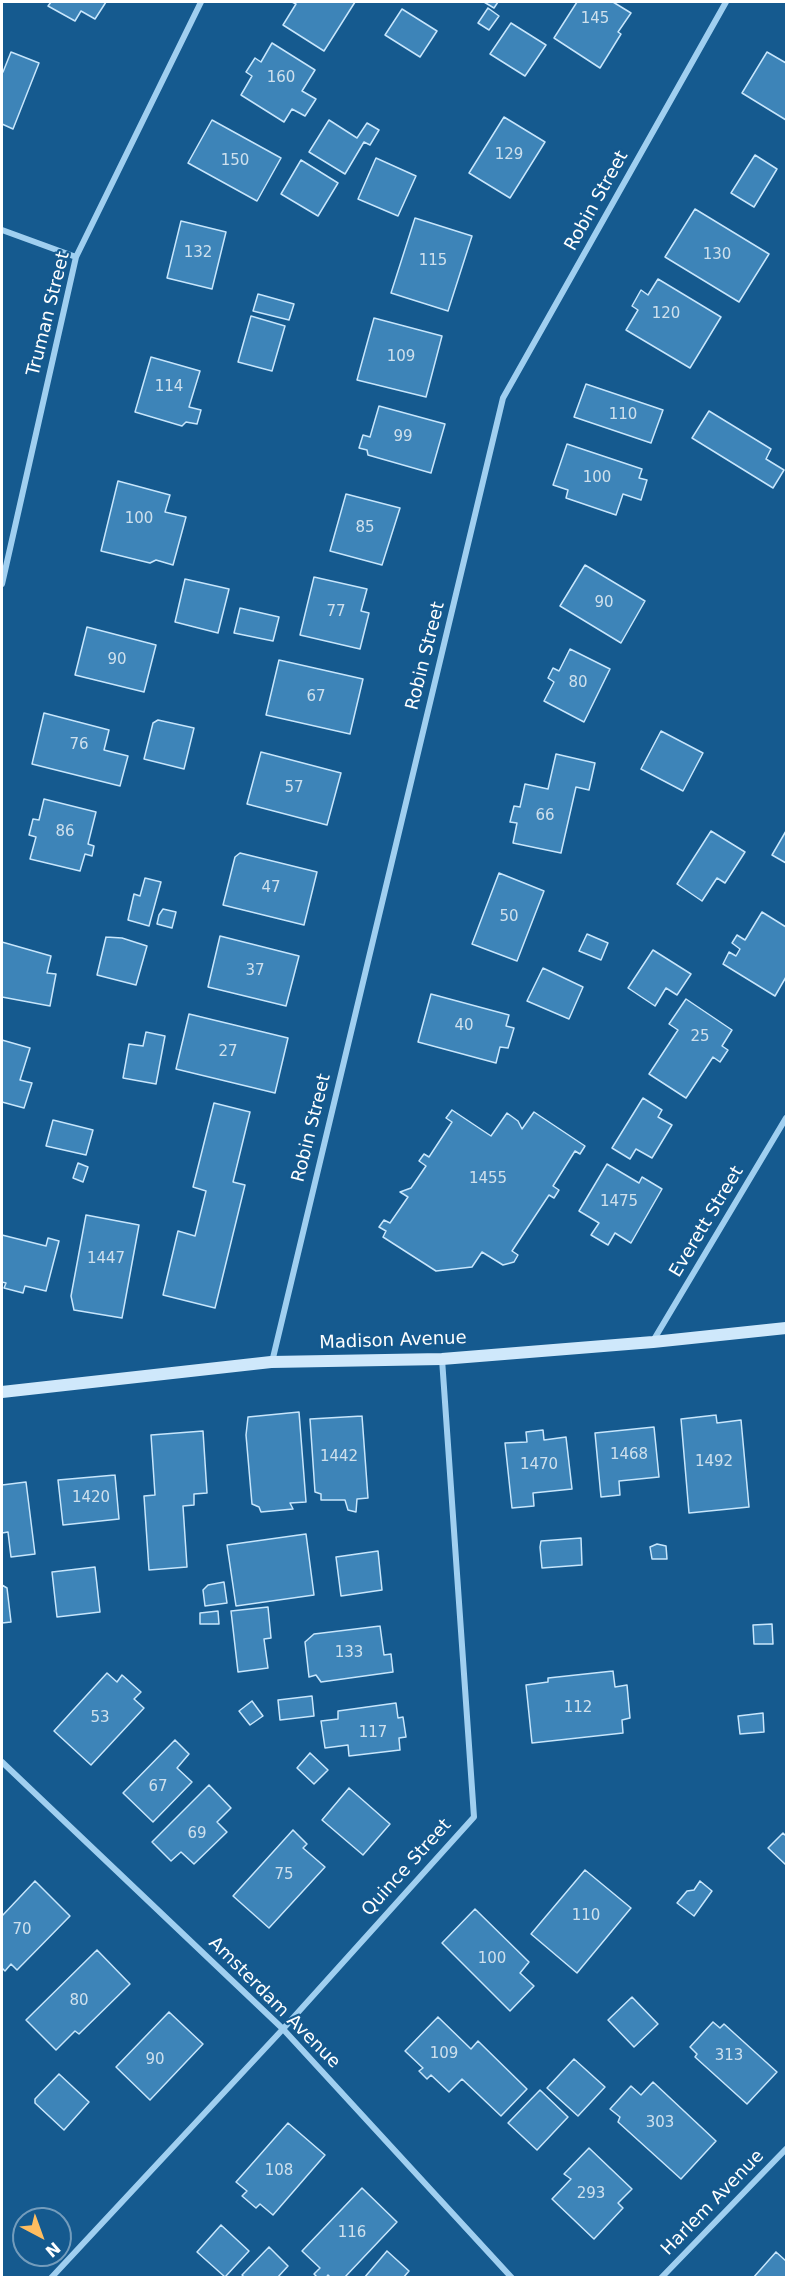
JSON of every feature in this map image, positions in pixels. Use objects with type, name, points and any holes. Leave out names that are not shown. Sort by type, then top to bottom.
[{"type":"main road","name":"Madison Avenue","points":[[2,1392],[272,1362],[442,1359],[653,1342],[786,1328]]},
{"type":"street","name":"Truman Street","points":[[2,584],[76,257],[201,2]]},
{"type":"street","name":"Robin Street","points":[[272,1362],[503,398],[726,2]]},
{"type":"street","points":[[2,230],[76,257]]},
{"type":"street","name":"Everett Street","points":[[653,1342],[786,1118]]},
{"type":"street","name":"Quince Street","points":[[51,2277],[283,2029],[474,1816],[442,1359]]},
{"type":"street","name":"Amsterdam Avenue","points":[[2,1762],[283,2029],[512,2277]]},
{"type":"street","name":"Harlem Avenue","points":[[661,2277],[786,2149]]},
{"type":"building","points":[[51,2],[106,2],[95,19],[81,11],[75,21],[48,6]]},
{"type":"building","points":[[292,2],[355,2],[324,51],[283,25],[296,4]]},
{"type":"building","points":[[484,2],[498,2],[494,8]]},
{"type":"building","points":[[577,2],[613,2],[631,13],[618,32],[621,34],[600,68],[554,38]]},
{"type":"building","points":[[488,8],[499,16],[489,30],[478,23]]},
{"type":"building","points":[[402,9],[437,31],[420,57],[385,35]]},
{"type":"building","points":[[511,23],[546,45],[525,76],[490,54]]},
{"type":"building","points":[[272,43],[315,70],[302,91],[316,99],[305,116],[292,109],[284,122],[241,95],[252,76],[246,72],[255,58],[261,62]]},
{"type":"building","points":[[11,52],[39,63],[13,129],[2,124],[2,71]]},
{"type":"building","points":[[767,52],[786,63],[786,120],[742,93]]},
{"type":"building","points":[[504,117],[545,142],[510,198],[469,173]]},
{"type":"building","points":[[212,120],[281,158],[257,201],[188,163]]},
{"type":"building","points":[[329,120],[357,138],[367,123],[379,130],[370,145],[364,142],[345,174],[309,152]]},
{"type":"building","points":[[755,155],[777,169],[754,207],[731,193]]},
{"type":"building","points":[[376,158],[416,176],[398,216],[358,199]]},
{"type":"building","points":[[301,160],[338,183],[318,216],[281,194]]},
{"type":"building","points":[[695,209],[769,254],[739,302],[665,257]]},
{"type":"building","points":[[415,218],[472,236],[448,311],[391,293]]},
{"type":"building","points":[[181,221],[226,232],[212,289],[167,278]]},
{"type":"building","points":[[658,279],[721,317],[690,368],[626,330],[638,310],[632,306],[641,290],[648,295]]},
{"type":"building","points":[[258,294],[294,304],[289,320],[253,311]]},
{"type":"building","points":[[251,316],[285,326],[272,371],[238,362]]},
{"type":"building","points":[[374,318],[442,336],[426,397],[357,380]]},
{"type":"building","points":[[151,357],[200,371],[189,407],[201,410],[197,424],[186,422],[182,426],[135,412]]},
{"type":"building","points":[[586,384],[663,410],[651,443],[574,417]]},
{"type":"building","points":[[379,406],[445,424],[431,473],[368,455],[367,450],[359,448],[363,435],[370,437]]},
{"type":"building","points":[[709,411],[771,449],[766,459],[784,470],[773,488],[692,438]]},
{"type":"building","points":[[567,444],[642,469],[639,478],[647,480],[641,500],[623,494],[616,515],[566,498],[568,490],[553,485]]},
{"type":"building","points":[[118,481],[170,495],[165,512],[186,517],[173,565],[156,560],[150,563],[101,551]]},
{"type":"building","points":[[346,494],[400,508],[382,565],[330,551]]},
{"type":"building","points":[[585,565],[645,601],[621,643],[560,606]]},
{"type":"building","points":[[314,577],[367,589],[361,611],[369,613],[360,649],[300,635]]},
{"type":"building","points":[[185,579],[229,589],[218,633],[175,622]]},
{"type":"building","points":[[240,608],[279,617],[273,641],[234,633]]},
{"type":"building","points":[[87,627],[156,645],[144,692],[75,675]]},
{"type":"building","points":[[570,649],[610,669],[584,722],[544,701],[554,682],[548,678],[553,668],[559,671]]},
{"type":"building","points":[[279,660],[363,679],[350,734],[266,715]]},
{"type":"building","points":[[44,713],[109,730],[104,750],[128,756],[120,786],[32,764]]},
{"type":"building","points":[[158,720],[194,728],[184,769],[144,759],[153,723]]},
{"type":"building","points":[[661,731],[703,753],[683,791],[641,769]]},
{"type":"building","points":[[261,752],[341,773],[327,825],[247,804]]},
{"type":"building","points":[[556,754],[595,763],[589,790],[576,787],[561,853],[513,843],[517,823],[510,822],[514,806],[520,807],[525,784],[548,789]]},
{"type":"building","points":[[44,799],[96,812],[88,844],[94,846],[92,856],[85,854],[80,871],[30,859],[36,837],[29,835],[33,819],[39,820]]},
{"type":"building","points":[[711,831],[745,852],[725,883],[717,878],[702,901],[677,884]]},
{"type":"building","points":[[786,831],[786,863],[772,855]]},
{"type":"building","points":[[240,853],[317,872],[304,925],[223,905],[235,857]]},
{"type":"building","points":[[499,873],[544,891],[517,961],[472,944]]},
{"type":"building","points":[[145,878],[161,882],[149,926],[128,920],[134,894],[140,896]]},
{"type":"building","points":[[163,909],[176,912],[172,928],[157,924]]},
{"type":"building","points":[[762,912],[786,927],[786,977],[775,996],[723,964],[729,952],[736,956],[740,949],[732,943],[737,935],[745,940]]},
{"type":"building","points":[[587,934],[608,943],[601,960],[579,951]]},
{"type":"building","points":[[220,936],[299,956],[286,1006],[208,987]]},
{"type":"building","points":[[106,937],[122,938],[147,946],[136,985],[97,975]]},
{"type":"building","points":[[2,942],[51,956],[47,973],[56,974],[50,1006],[2,997]]},
{"type":"building","points":[[653,950],[691,974],[677,995],[666,988],[655,1006],[628,988]]},
{"type":"building","points":[[543,968],[583,987],[569,1019],[527,1001]]},
{"type":"building","points":[[431,994],[509,1015],[506,1026],[514,1028],[508,1048],[500,1047],[496,1063],[418,1042]]},
{"type":"building","points":[[686,999],[732,1030],[722,1046],[728,1050],[720,1062],[713,1057],[686,1098],[649,1074],[678,1030],[669,1024]]},
{"type":"building","points":[[189,1014],[288,1038],[275,1093],[176,1069]]},
{"type":"building","points":[[146,1032],[165,1036],[156,1084],[123,1078],[129,1044],[143,1046]]},
{"type":"building","points":[[2,1040],[30,1048],[20,1080],[32,1083],[24,1108],[2,1102]]},
{"type":"building","points":[[643,1098],[662,1110],[658,1117],[672,1125],[652,1158],[636,1149],[630,1159],[612,1148]]},
{"type":"building","points":[[214,1103],[250,1112],[233,1182],[245,1185],[215,1308],[163,1295],[178,1231],[195,1236],[206,1191],[193,1187]]},
{"type":"building","points":[[452,1110],[491,1136],[507,1113],[518,1121],[522,1129],[534,1112],[585,1146],[580,1154],[575,1151],[553,1186],[559,1190],[554,1198],[549,1195],[512,1251],[518,1255],[514,1262],[503,1265],[482,1252],[472,1267],[436,1271],[383,1237],[386,1231],[379,1227],[384,1220],[390,1223],[408,1197],[400,1192],[411,1188],[426,1166],[419,1161],[424,1154],[429,1157],[452,1122],[446,1118]]},
{"type":"building","points":[[53,1120],[93,1130],[86,1155],[46,1146]]},
{"type":"building","points":[[78,1163],[88,1167],[83,1182],[73,1178]]},
{"type":"building","points":[[607,1164],[639,1183],[642,1177],[662,1189],[631,1243],[615,1233],[608,1245],[591,1235],[599,1223],[579,1211]]},
{"type":"building","points":[[86,1215],[139,1225],[122,1318],[74,1310],[71,1296]]},
{"type":"building","points":[[2,1235],[46,1246],[48,1238],[59,1241],[46,1291],[25,1286],[23,1293],[4,1288],[6,1283],[2,1282]]},
{"type":"building","points":[[299,1412],[306,1502],[290,1503],[293,1509],[261,1512],[259,1507],[252,1504],[246,1435],[248,1417]]},
{"type":"building","points":[[716,1415],[717,1423],[741,1420],[749,1507],[689,1513],[681,1419]]},
{"type":"building","points":[[362,1416],[368,1498],[357,1499],[356,1512],[348,1510],[345,1500],[321,1500],[321,1494],[315,1492],[310,1419]]},
{"type":"building","points":[[654,1427],[659,1477],[619,1481],[620,1495],[601,1497],[595,1433]]},
{"type":"building","points":[[543,1430],[544,1440],[566,1437],[572,1489],[533,1493],[534,1506],[512,1508],[505,1443],[527,1442],[526,1432]]},
{"type":"building","points":[[203,1431],[207,1493],[194,1494],[194,1505],[183,1506],[187,1567],[149,1570],[144,1496],[155,1495],[151,1435]]},
{"type":"building","points":[[115,1475],[119,1519],[63,1525],[58,1480]]},
{"type":"building","points":[[26,1482],[35,1554],[11,1557],[8,1532],[2,1533],[2,1485]]},
{"type":"building","points":[[306,1534],[314,1595],[236,1606],[227,1545]]},
{"type":"building","points":[[581,1538],[582,1565],[542,1568],[541,1541]]},
{"type":"building","points":[[657,1544],[666,1546],[667,1559],[652,1559],[650,1547]]},
{"type":"building","points":[[378,1551],[382,1590],[341,1596],[336,1557]]},
{"type":"building","points":[[95,1567],[100,1612],[57,1617],[52,1572]]},
{"type":"building","points":[[224,1582],[227,1603],[205,1606],[203,1590],[208,1585]]},
{"type":"building","points":[[2,1585],[7,1588],[11,1622],[2,1623]]},
{"type":"building","points":[[268,1607],[271,1638],[264,1639],[268,1668],[238,1672],[231,1611]]},
{"type":"building","points":[[218,1611],[219,1624],[200,1624],[200,1613]]},
{"type":"building","points":[[772,1624],[773,1644],[754,1644],[753,1625]]},
{"type":"building","points":[[380,1626],[384,1655],[391,1654],[393,1672],[321,1682],[316,1675],[309,1677],[305,1642],[314,1634]]},
{"type":"building","points":[[613,1671],[615,1687],[627,1685],[630,1718],[622,1720],[623,1733],[532,1743],[526,1685],[548,1682],[548,1678]]},
{"type":"building","points":[[107,1673],[117,1682],[122,1675],[141,1692],[134,1699],[144,1708],[91,1765],[54,1731]]},
{"type":"building","points":[[312,1696],[314,1716],[280,1720],[278,1700]]},
{"type":"building","points":[[252,1701],[263,1716],[250,1725],[239,1711]]},
{"type":"building","points":[[396,1703],[398,1718],[403,1717],[406,1737],[399,1738],[400,1750],[349,1756],[348,1745],[325,1748],[321,1721],[338,1719],[338,1711]]},
{"type":"building","points":[[763,1713],[764,1732],[740,1734],[738,1716]]},
{"type":"building","points":[[175,1740],[189,1754],[177,1768],[192,1782],[153,1822],[123,1793]]},
{"type":"building","points":[[310,1753],[328,1770],[314,1784],[297,1768]]},
{"type":"building","points":[[209,1785],[231,1808],[217,1822],[227,1832],[194,1864],[181,1852],[171,1861],[152,1842]]},
{"type":"building","points":[[349,1788],[390,1824],[363,1855],[322,1820]]},
{"type":"building","points":[[293,1830],[307,1844],[303,1848],[325,1867],[269,1928],[233,1896]]},
{"type":"building","points":[[783,1833],[786,1836],[786,1865],[768,1848]]},
{"type":"building","points":[[585,1870],[631,1908],[577,1973],[531,1934]]},
{"type":"building","points":[[35,1881],[70,1916],[17,1970],[11,1964],[5,1971],[2,1968],[2,1916]]},
{"type":"building","points":[[700,1881],[712,1891],[694,1916],[677,1903],[687,1891],[694,1890]]},
{"type":"building","points":[[475,1909],[529,1962],[520,1973],[534,1986],[510,2011],[442,1943]]},
{"type":"building","points":[[97,1950],[130,1984],[79,2034],[75,2031],[56,2050],[26,2020]]},
{"type":"building","points":[[632,1997],[658,2024],[634,2047],[608,2020]]},
{"type":"building","points":[[169,2012],[203,2044],[150,2100],[116,2067]]},
{"type":"building","points":[[438,2017],[471,2049],[478,2041],[527,2089],[501,2116],[462,2079],[449,2092],[431,2075],[427,2079],[419,2071],[423,2068],[405,2051]]},
{"type":"building","points":[[713,2022],[720,2028],[724,2024],[777,2072],[747,2104],[695,2057],[697,2054],[690,2047]]},
{"type":"building","points":[[574,2059],[605,2087],[578,2116],[547,2088]]},
{"type":"building","points":[[59,2074],[89,2102],[64,2130],[35,2103],[35,2099]]},
{"type":"building","points":[[653,2082],[716,2141],[681,2179],[618,2122],[620,2117],[610,2109],[631,2086],[641,2095]]},
{"type":"building","points":[[540,2090],[568,2117],[537,2150],[508,2123]]},
{"type":"building","points":[[288,2123],[325,2155],[273,2215],[260,2204],[256,2208],[242,2196],[247,2191],[236,2182]]},
{"type":"building","points":[[589,2148],[632,2189],[618,2203],[623,2208],[594,2239],[552,2199],[571,2179],[564,2174]]},
{"type":"building","points":[[362,2188],[397,2222],[344,2278],[331,2278],[328,2275],[326,2278],[318,2278],[314,2274],[320,2268],[302,2251]]},
{"type":"building","points":[[221,2225],[249,2251],[225,2277],[197,2252]]},
{"type":"building","points":[[269,2247],[288,2266],[277,2278],[245,2278],[242,2275]]},
{"type":"building","points":[[387,2251],[409,2271],[403,2278],[364,2278]]},
{"type":"building","points":[[776,2252],[786,2261],[786,2278],[753,2278]]}]
